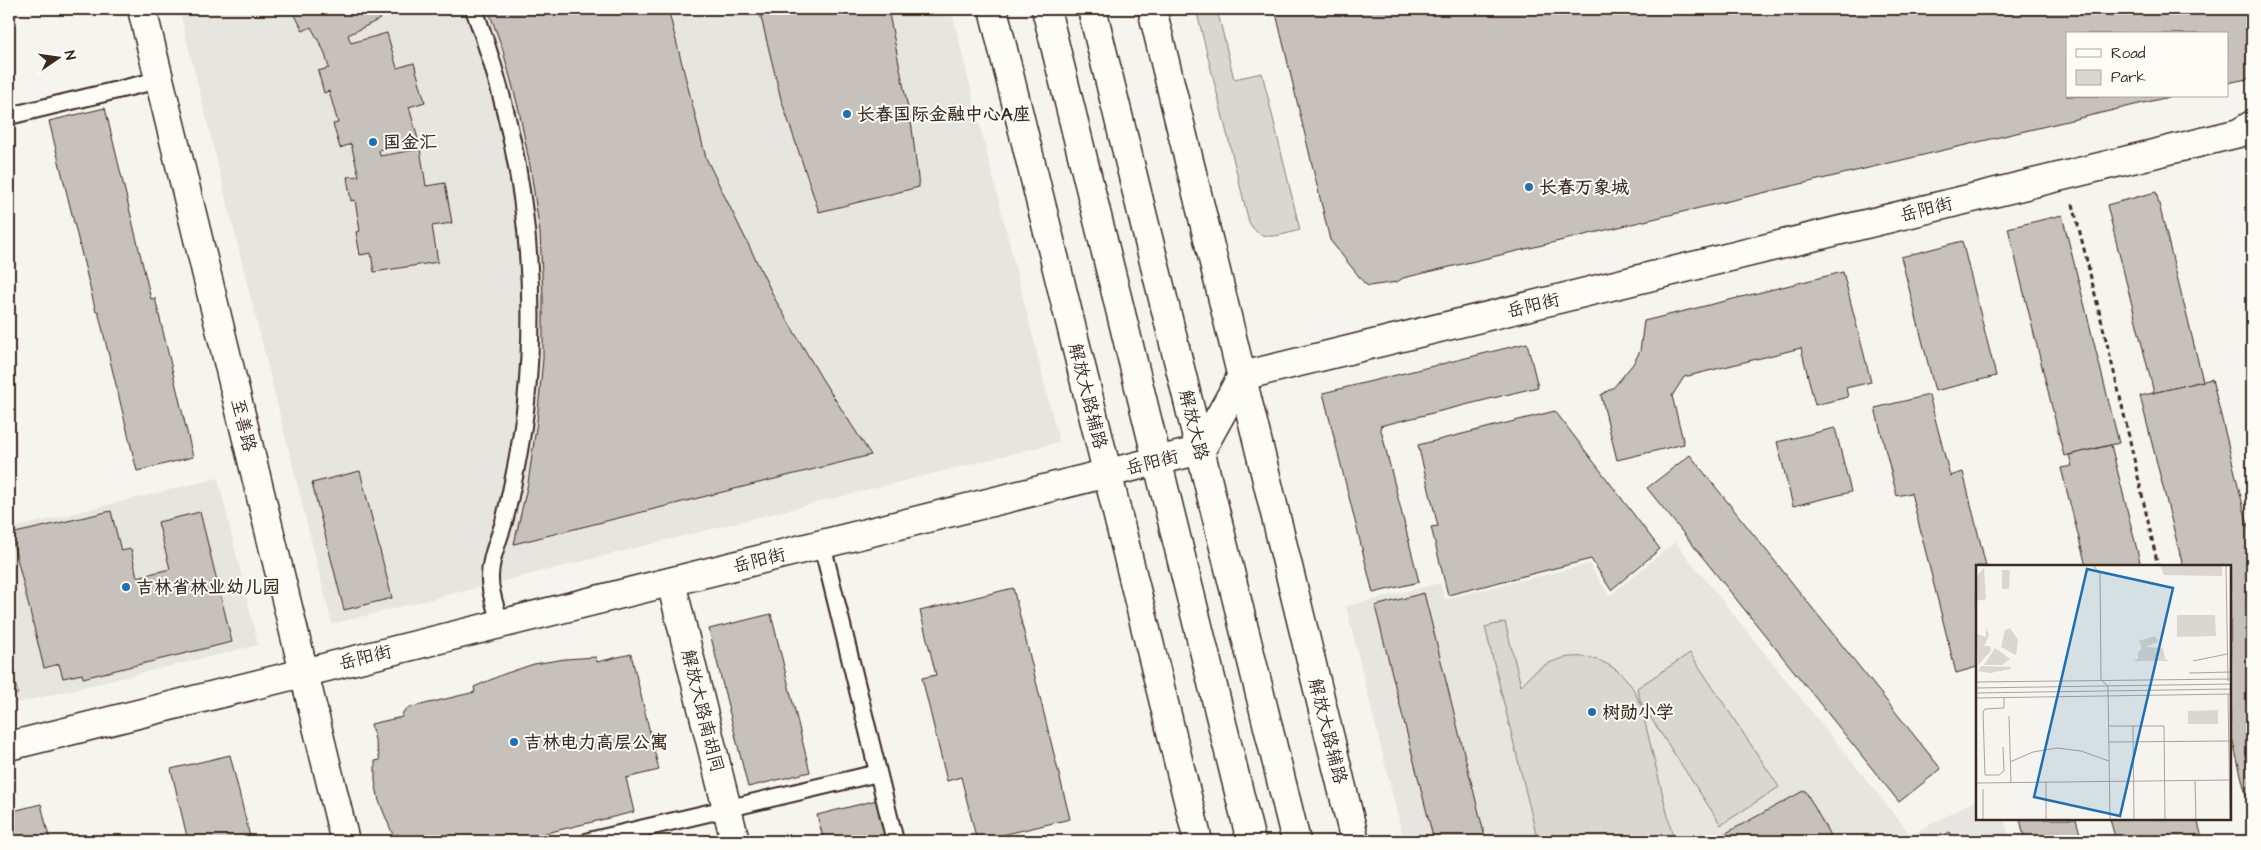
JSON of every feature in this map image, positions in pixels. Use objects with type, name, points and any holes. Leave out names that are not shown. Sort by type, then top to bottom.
[{"type":"street","name":"至善路","points":[[142,9],[345,841]]},
{"type":"street","name":"解放大路辅路","points":[[993,9],[1198,841]]},
{"type":"street","points":[[1046,9],[1251,841]]},
{"type":"street","name":"解放大路","points":[[1092,9],[1296,841]]},
{"type":"street","name":"解放大路辅路","points":[[1152,9],[1355,841]]},
{"type":"street","name":"岳阳街","points":[[9,746],[1201,450],[1242,376],[2239,134],[2252,125]]},
{"type":"street","name":"解放大路南胡同","points":[[671,582],[735,841]]},
{"type":"lane","points":[[474,9],[490,51],[512,137],[526,225],[530,284],[530,344],[526,403],[518,462],[491,564],[490,581],[500,624]]},
{"type":"lane","points":[[9,116],[159,80]]},
{"type":"lane","points":[[822,544],[895,841]]},
{"type":"lane","points":[[589,841],[878,773]]},
{"type":"path","points":[[2066,175],[2121,401],[2158,565]]},
{"type":"shaded area","points":[[179,9],[951,9],[1059,442],[332,624]]},
{"type":"shaded area","name":"吉林省林业幼儿园","points":[[218,478],[258,645],[9,705],[9,529]]},
{"type":"shaded area","name":"树勋小学","points":[[1675,542],[1911,835],[1976,800],[1976,820],[2004,820],[2010,841],[1404,841],[1346,606],[1440,583],[1445,599],[1589,564],[1609,596]]},
{"type":"green space","points":[[1196,9],[1217,9],[1234,79],[1262,73],[1300,230],[1265,236],[1254,229],[1249,222]]},
{"type":"green space","points":[[1505,622],[1521,686],[1542,667],[1568,657],[1595,659],[1608,664],[1627,680],[1641,706],[1674,841],[1538,841],[1485,627]]},
{"type":"green space","points":[[1690,653],[1779,787],[1721,825],[1641,703],[1637,688]]},
{"type":"green space","points":[[9,656],[18,694],[9,696]]},
{"type":"building","name":"国金汇","points":[[292,9],[375,9],[380,19],[348,35],[351,43],[387,33],[397,68],[414,63],[425,102],[409,107],[418,139],[379,150],[380,156],[420,149],[426,186],[445,183],[452,223],[432,226],[438,262],[374,272],[371,253],[360,255],[356,232],[360,231],[355,200],[351,201],[347,177],[359,176],[351,144],[340,148],[333,124],[338,123],[329,91],[324,93],[318,71],[329,68],[324,51],[311,27],[303,31]]},
{"type":"building","points":[[488,9],[668,9],[706,158],[776,301],[822,379],[871,455],[514,544],[528,483],[543,359],[540,233],[531,171],[519,110],[502,47]]},
{"type":"building","name":"长春国际金融中心A座","points":[[759,9],[888,9],[912,128],[919,187],[819,212],[781,99]]},
{"type":"building","name":"长春万象城","points":[[1275,9],[2247,9],[2252,29],[2252,78],[2228,83],[2228,32],[2066,32],[2066,98],[2165,98],[1403,278],[1397,282],[1369,286],[1365,284],[1330,240]]},
{"type":"building","points":[[105,108],[151,299],[155,298],[193,457],[137,471],[49,121]]},
{"type":"building","points":[[2156,192],[2203,381],[2154,393],[2107,205]]},
{"type":"building","points":[[2062,215],[2119,443],[2064,456],[2008,228]]},
{"type":"building","points":[[1962,241],[1996,376],[1935,391],[1901,257]]},
{"type":"building","points":[[1843,272],[1871,382],[1846,388],[1848,397],[1815,405],[1801,348],[1684,377],[1672,396],[1684,444],[1617,460],[1601,395],[1614,387],[1633,364],[1640,351],[1644,321]]},
{"type":"building","points":[[1527,343],[1538,387],[1380,426],[1419,582],[1373,593],[1323,393]]},
{"type":"building","points":[[2212,379],[2252,542],[2252,820],[2231,734],[2231,565],[2183,565],[2140,396]]},
{"type":"building","points":[[1929,395],[1950,476],[1963,472],[1986,565],[1976,565],[1976,667],[1956,673],[1911,493],[1897,496],[1875,408]]},
{"type":"building","points":[[1555,411],[1660,549],[1611,590],[1591,559],[1448,595],[1431,527],[1438,526],[1418,445]]},
{"type":"building","points":[[1835,428],[1851,492],[1793,506],[1777,442]]},
{"type":"building","points":[[2111,445],[2141,565],[2086,565],[2061,468],[2072,466],[2069,455]]},
{"type":"building","points":[[1690,455],[1941,769],[1899,802],[1647,488]]},
{"type":"building","points":[[360,471],[392,598],[344,610],[312,483]]},
{"type":"building","name":"吉林省林业幼儿园","points":[[111,511],[121,551],[131,549],[137,577],[170,569],[158,522],[200,512],[232,642],[83,678],[82,674],[63,678],[59,664],[44,668],[11,534]]},
{"type":"building","points":[[1013,588],[1070,819],[977,841],[961,777],[947,781],[922,678],[936,675],[920,611]]},
{"type":"building","points":[[1424,593],[1486,841],[1434,841],[1375,606]]},
{"type":"building","points":[[771,614],[810,772],[748,787],[709,629]]},
{"type":"building","name":"吉林电力高层公寓","points":[[631,654],[659,770],[626,778],[634,812],[513,841],[400,841],[398,834],[393,835],[379,801],[375,781],[375,761],[380,760],[371,724],[402,717],[403,712],[408,708],[475,692],[474,687],[534,664],[596,657],[597,662]]},
{"type":"building","points":[[230,755],[251,841],[188,841],[171,769]]},
{"type":"building","points":[[1805,790],[1833,841],[1719,841],[1717,838]]},
{"type":"building","points":[[877,800],[887,841],[824,841],[817,815]]},
{"type":"building","points":[[41,804],[50,841],[9,841],[9,812]]},
{"type":"building","points":[[2020,820],[2076,820],[2082,841],[2025,841]]},
{"type":"building","points":[[2110,820],[2197,820],[2203,841],[2116,841]]},
{"type":"building","points":[[1950,832],[1955,841],[1934,841]]},
{"type":"place","name":"长春国际金融中心A座","points":[[847,114]]},
{"type":"place","name":"国金汇","points":[[373,142]]},
{"type":"place","name":"长春万象城","points":[[1529,187]]},
{"type":"place","name":"吉林省林业幼儿园","points":[[126,587]]},
{"type":"place","name":"树勋小学","points":[[1592,712]]},
{"type":"place","name":"吉林电力高层公寓","points":[[514,742]]}]
